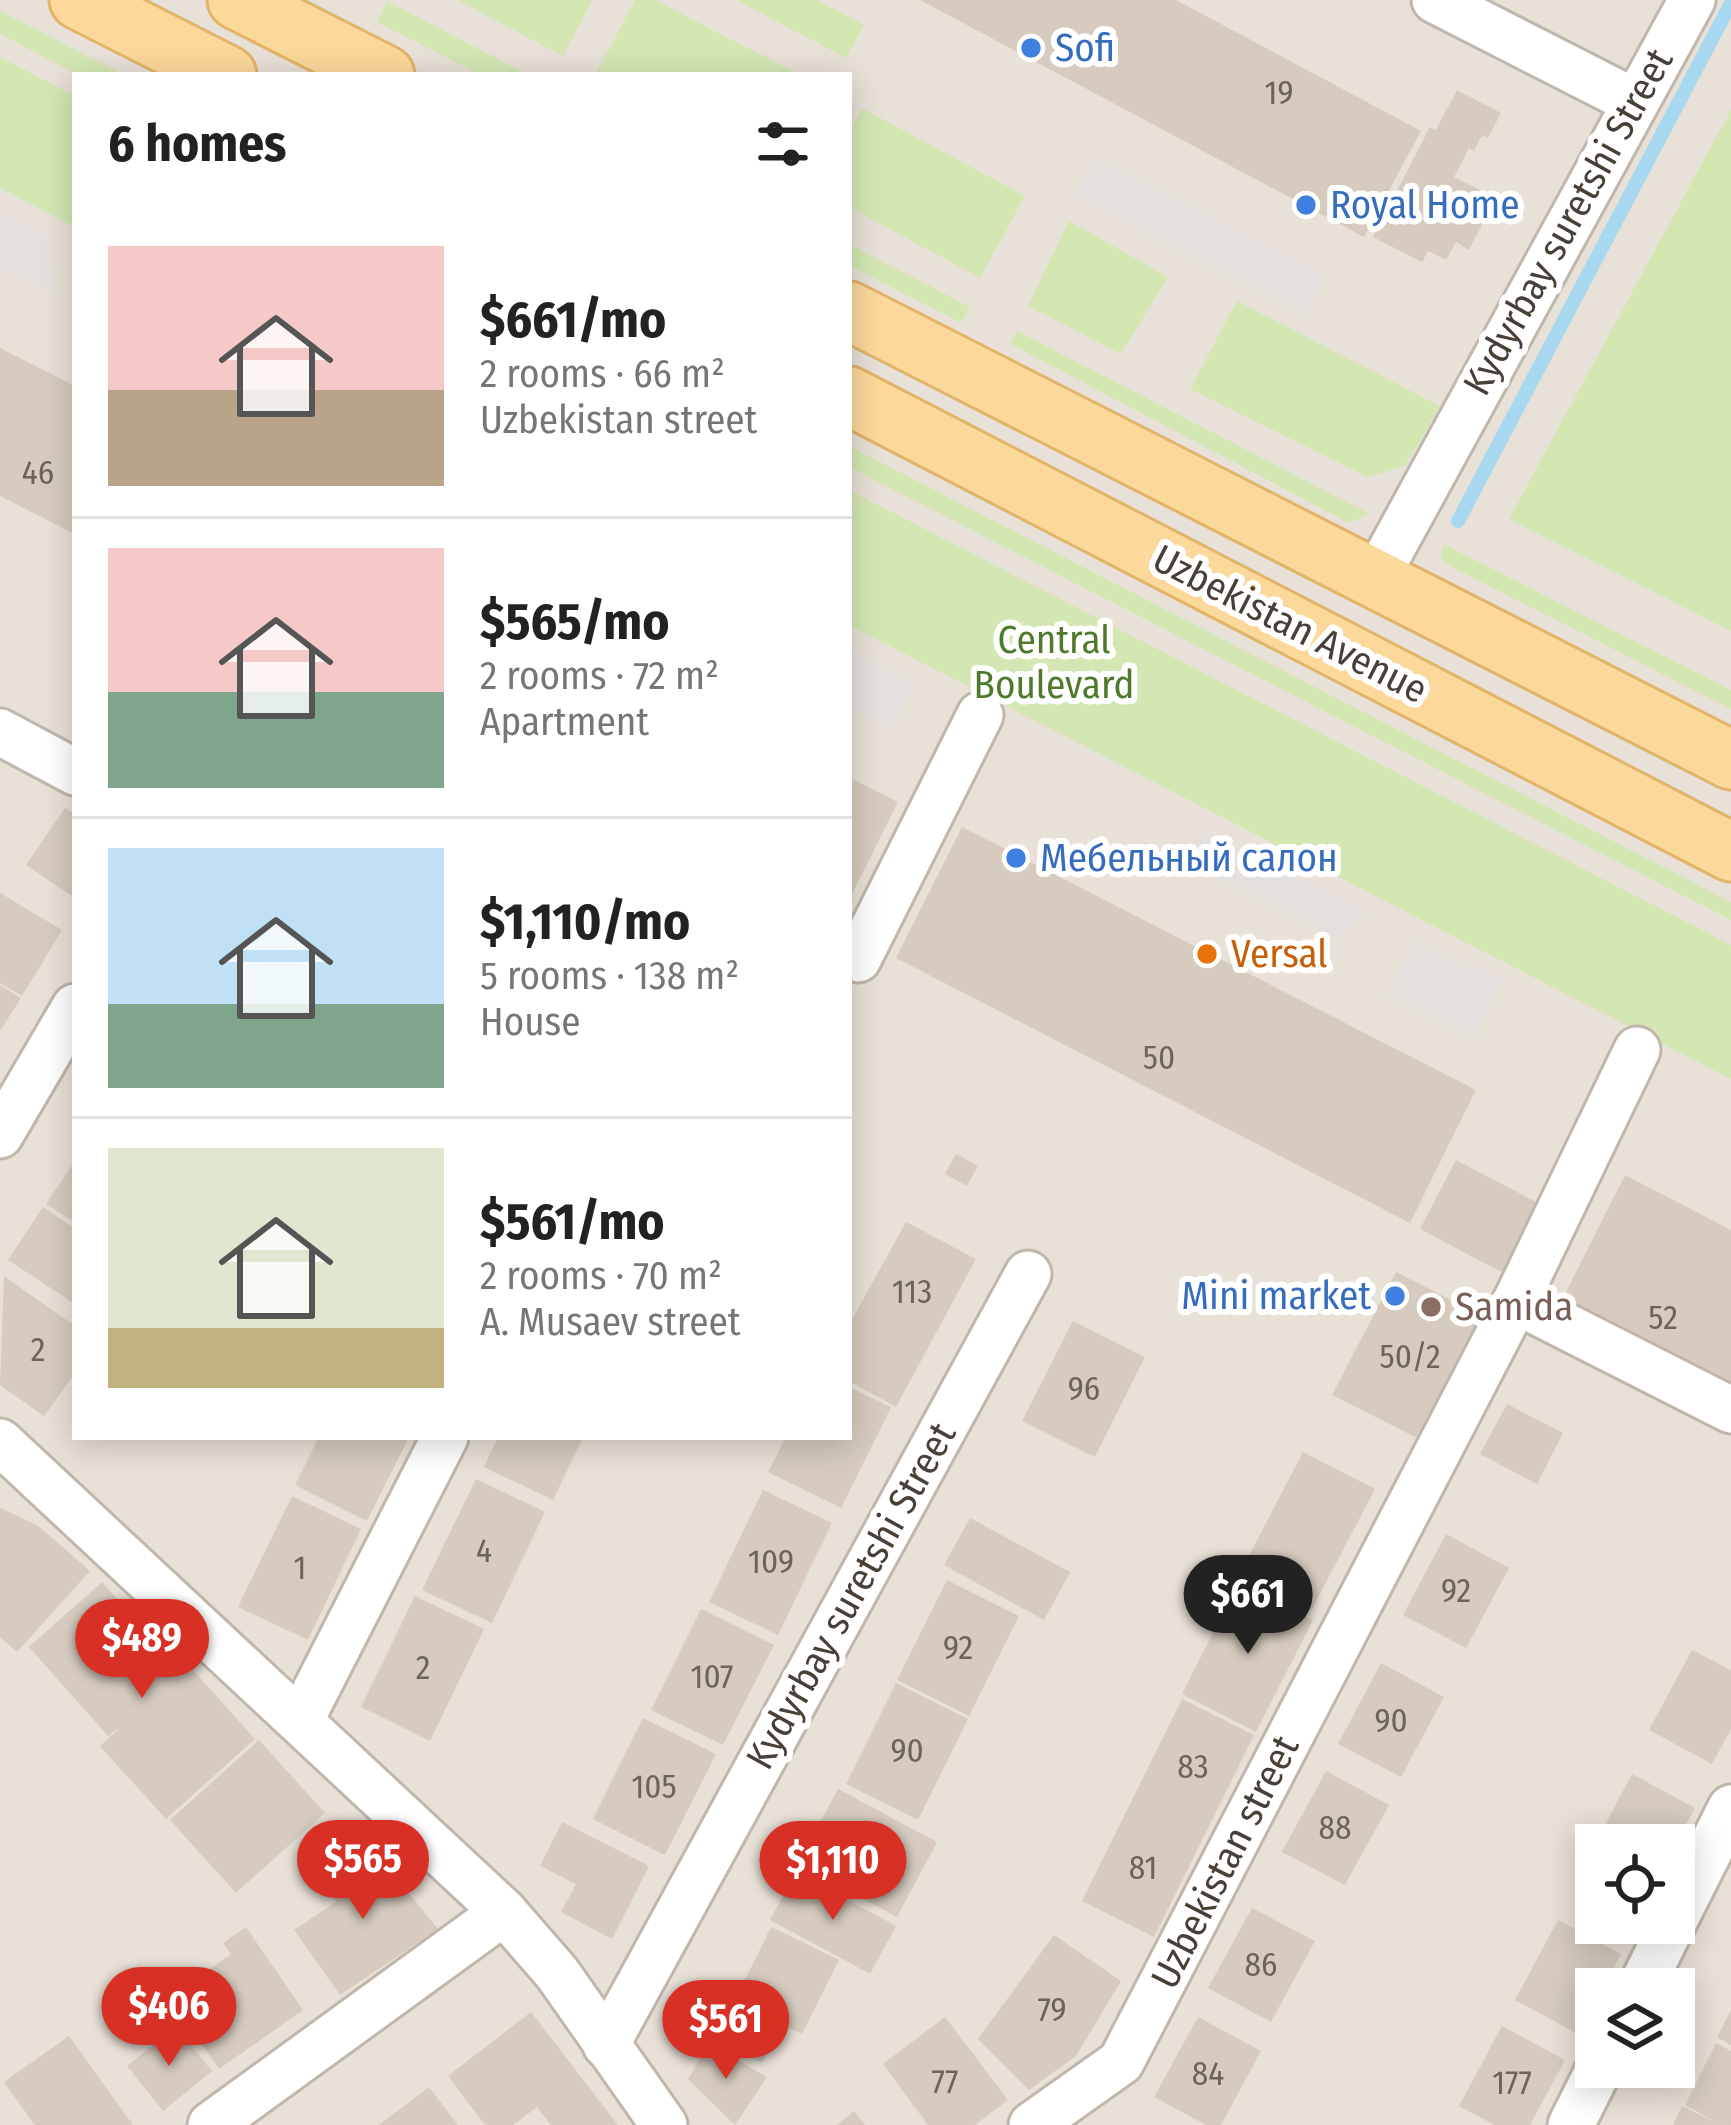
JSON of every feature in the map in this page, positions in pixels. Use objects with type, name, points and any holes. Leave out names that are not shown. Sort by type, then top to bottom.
[{"type":"main road","points":[[242,72],[259,5],[380,72]]},
{"type":"main road","points":[[98,10],[221,72]]},
{"type":"main road","name":"Uzbekistan Avenue","points":[[852,313],[1731,760]]},
{"type":"main road","name":"Uzbekistan Avenue","points":[[852,398],[1731,852]]},
{"type":"street","points":[[1435,0],[1635,102]]},
{"type":"street","name":"Kydyrbay suretshi Street","points":[[1375,579],[1444,443],[1692,0]]},
{"type":"street","points":[[858,958],[980,715]]},
{"type":"street","points":[[0,732],[72,770]]},
{"type":"street","points":[[0,1135],[72,1012]]},
{"type":"street","name":"Uzbekistan street","points":[[1032,2125],[1121,2062],[1516,1301],[1637,1050]]},
{"type":"street","name":"Kydyrbay suretshi Street","points":[[605,2044],[1028,1274]]},
{"type":"street","points":[[1516,1301],[1731,1410]]},
{"type":"street","points":[[300,1721],[443,1440]]},
{"type":"street","points":[[0,1442],[504,1912],[556,1973],[664,2125]]},
{"type":"street","points":[[1695,1879],[1731,1808]]},
{"type":"street","points":[[211,2125],[504,1912]]},
{"type":"street","points":[[1571,2125],[1590,2088]]},
{"type":"shaded area","points":[[0,0],[1731,0],[1731,2125],[0,2125]]},
{"type":"shaded area","points":[[1094,157],[1326,277],[1304,317],[1074,195]]},
{"type":"shaded area","points":[[0,213],[47,237],[55,294],[0,265]]},
{"type":"shaded area","points":[[852,651],[915,683],[892,729],[852,709]]},
{"type":"shaded area","points":[[1198,828],[1367,915],[1333,938],[1203,871]]},
{"type":"shaded area","points":[[1414,939],[1502,982],[1474,1038],[1387,995]]},
{"type":"green space","points":[[457,0],[592,0],[563,56]]},
{"type":"green space","points":[[635,0],[655,0],[794,72],[597,72]]},
{"type":"green space","points":[[736,0],[817,0],[864,25],[846,58]]},
{"type":"green space","points":[[387,1],[522,72],[475,72],[377,22]]},
{"type":"green space","points":[[0,11],[119,72],[72,72],[0,34]]},
{"type":"green space","points":[[0,57],[72,94],[72,225],[0,188]]},
{"type":"green space","points":[[862,108],[1025,196],[980,278],[852,209],[852,127]]},
{"type":"green space","points":[[1731,110],[1731,631],[1509,519]]},
{"type":"green space","points":[[1069,221],[1168,277],[1121,354],[1028,306]]},
{"type":"green space","points":[[852,246],[970,307],[961,323],[852,267]]},
{"type":"green space","points":[[1237,301],[1440,406],[1405,466],[1368,477],[1190,389]]},
{"type":"green space","points":[[1017,331],[1370,514],[1349,523],[1009,343]]},
{"type":"green space","points":[[852,448],[1731,902],[1731,920],[852,469]]},
{"type":"green space","name":"Central Boulevard","points":[[852,492],[1731,945],[1731,1079],[852,627]]},
{"type":"green space","points":[[1443,544],[1731,690],[1731,709],[1448,565],[1441,558]]},
{"type":"building","points":[[920,0],[1176,0],[1421,131],[1364,237]]},
{"type":"building","points":[[1457,90],[1501,113],[1488,138],[1482,135],[1474,151],[1469,148],[1454,177],[1496,198],[1469,250],[1456,242],[1446,260],[1428,251],[1422,262],[1373,237],[1430,127],[1436,130]]},
{"type":"building","points":[[0,348],[72,384],[72,532],[0,496]]},
{"type":"building","points":[[852,779],[898,802],[852,894]]},
{"type":"building","points":[[65,808],[72,812],[72,896],[26,865]]},
{"type":"building","points":[[962,827],[1476,1090],[1410,1223],[896,958]]},
{"type":"building","points":[[0,893],[62,930],[22,996],[0,983]]},
{"type":"building","points":[[0,985],[21,998],[0,1031]]},
{"type":"building","points":[[956,1154],[978,1166],[967,1186],[945,1174]]},
{"type":"building","points":[[1456,1160],[1542,1205],[1505,1274],[1420,1229]]},
{"type":"building","points":[[72,1165],[72,1220],[46,1204]]},
{"type":"building","points":[[1625,1175],[1731,1230],[1731,1388],[1562,1300]]},
{"type":"building","points":[[43,1207],[72,1227],[72,1302],[8,1260]]},
{"type":"building","points":[[906,1222],[976,1259],[896,1407],[852,1383],[852,1320]]},
{"type":"building","points":[[1396,1272],[1488,1319],[1425,1442],[1332,1395]]},
{"type":"building","points":[[4,1276],[72,1324],[72,1377],[44,1416],[0,1385]]},
{"type":"building","points":[[1073,1321],[1145,1357],[1095,1457],[1022,1421]]},
{"type":"building","points":[[852,1388],[891,1407],[841,1508],[768,1472],[784,1440],[852,1440]]},
{"type":"building","points":[[1507,1404],[1563,1433],[1537,1484],[1480,1454]]},
{"type":"building","points":[[318,1440],[408,1440],[367,1521],[295,1485]]},
{"type":"building","points":[[497,1440],[582,1440],[553,1500],[484,1467]]},
{"type":"building","points":[[1303,1452],[1375,1489],[1312,1609],[1241,1571]]},
{"type":"building","points":[[476,1479],[545,1512],[492,1623],[422,1590]]},
{"type":"building","points":[[763,1490],[832,1523],[778,1635],[709,1602]]},
{"type":"building","points":[[292,1496],[361,1529],[308,1640],[238,1607]]},
{"type":"building","points":[[0,1508],[37,1525],[90,1571],[17,1652],[0,1637]]},
{"type":"building","points":[[970,1518],[1070,1572],[1044,1620],[944,1565]]},
{"type":"building","points":[[1446,1534],[1509,1568],[1466,1648],[1403,1615]]},
{"type":"building","points":[[947,1580],[1019,1616],[969,1716],[897,1680]]},
{"type":"building","points":[[102,1582],[182,1672],[189,1666],[255,1739],[166,1819],[100,1746],[121,1727],[108,1736],[29,1647]]},
{"type":"building","points":[[1239,1582],[1313,1620],[1256,1732],[1182,1694]]},
{"type":"building","points":[[415,1596],[484,1629],[430,1741],[361,1707]]},
{"type":"building","points":[[701,1609],[774,1645],[723,1745],[651,1710]]},
{"type":"building","points":[[1692,1650],[1731,1670],[1731,1729],[1712,1764],[1649,1730]]},
{"type":"building","points":[[1381,1663],[1444,1697],[1401,1777],[1338,1744]]},
{"type":"building","points":[[896,1683],[968,1719],[918,1820],[846,1784]]},
{"type":"building","points":[[1182,1699],[1254,1735],[1154,1937],[1082,1901]]},
{"type":"building","points":[[643,1718],[716,1754],[665,1855],[593,1819]]},
{"type":"building","points":[[259,1740],[325,1813],[236,1893],[170,1820]]},
{"type":"building","points":[[1326,1771],[1389,1805],[1345,1885],[1282,1852]]},
{"type":"building","points":[[1632,1774],[1695,1808],[1686,1824],[1605,1824]]},
{"type":"building","points":[[838,1789],[937,1842],[897,1917],[798,1864]]},
{"type":"building","points":[[562,1822],[649,1866],[612,1939],[561,1912],[576,1884],[540,1866]]},
{"type":"building","points":[[368,1844],[438,1929],[340,1995],[294,1930],[336,1902],[320,1882]]},
{"type":"building","points":[[796,1872],[896,1926],[870,1974],[770,1920]]},
{"type":"building","points":[[1252,1908],[1315,1941],[1271,2022],[1208,1988]]},
{"type":"building","points":[[1558,1920],[1575,1929],[1575,1944],[1602,1944],[1621,1954],[1613,1968],[1575,1968],[1575,2032],[1515,2000]]},
{"type":"building","points":[[246,1927],[303,2010],[219,2069],[169,1998],[231,1954],[223,1943]]},
{"type":"building","points":[[771,1927],[839,1960],[802,2034],[782,2024],[762,2063],[715,2040]]},
{"type":"building","points":[[1054,1935],[1121,1981],[1076,2056],[1029,2090],[978,2039]]},
{"type":"building","points":[[1731,2010],[1731,2045],[1717,2037]]},
{"type":"building","points":[[531,2012],[618,2125],[551,2125],[537,2107],[513,2125],[485,2125],[448,2076]]},
{"type":"building","points":[[945,2017],[1008,2100],[975,2125],[928,2125],[883,2064]]},
{"type":"building","points":[[1198,2017],[1261,2051],[1221,2125],[1206,2125],[1154,2097]]},
{"type":"building","points":[[1502,2026],[1565,2060],[1530,2125],[1494,2125],[1459,2106]]},
{"type":"building","points":[[176,2027],[212,2071],[163,2111],[127,2066]]},
{"type":"building","points":[[69,2036],[133,2125],[35,2125],[4,2082]]},
{"type":"building","points":[[1716,2043],[1731,2051],[1731,2125],[1721,2125],[1685,2105]]},
{"type":"building","points":[[709,2044],[767,2077],[735,2125],[688,2079]]},
{"type":"building","points":[[429,2087],[458,2125],[379,2125]]},
{"type":"building","points":[[1682,2106],[1721,2125],[1673,2125]]},
{"type":"building","points":[[854,2111],[865,2125],[837,2125]]},
{"type":"waterway","points":[[1458,521],[1731,3]]},
{"type":"place","name":"Sofi","points":[[1031,48]]},
{"type":"place","name":"Royal Home","points":[[1306,205]]},
{"type":"place","name":"Мебельный салон","points":[[1016,858]]},
{"type":"place","name":"Versal","points":[[1207,954]]},
{"type":"place","name":"Mini market","points":[[1395,1296]]},
{"type":"place","name":"Samida","points":[[1431,1307]]}]
